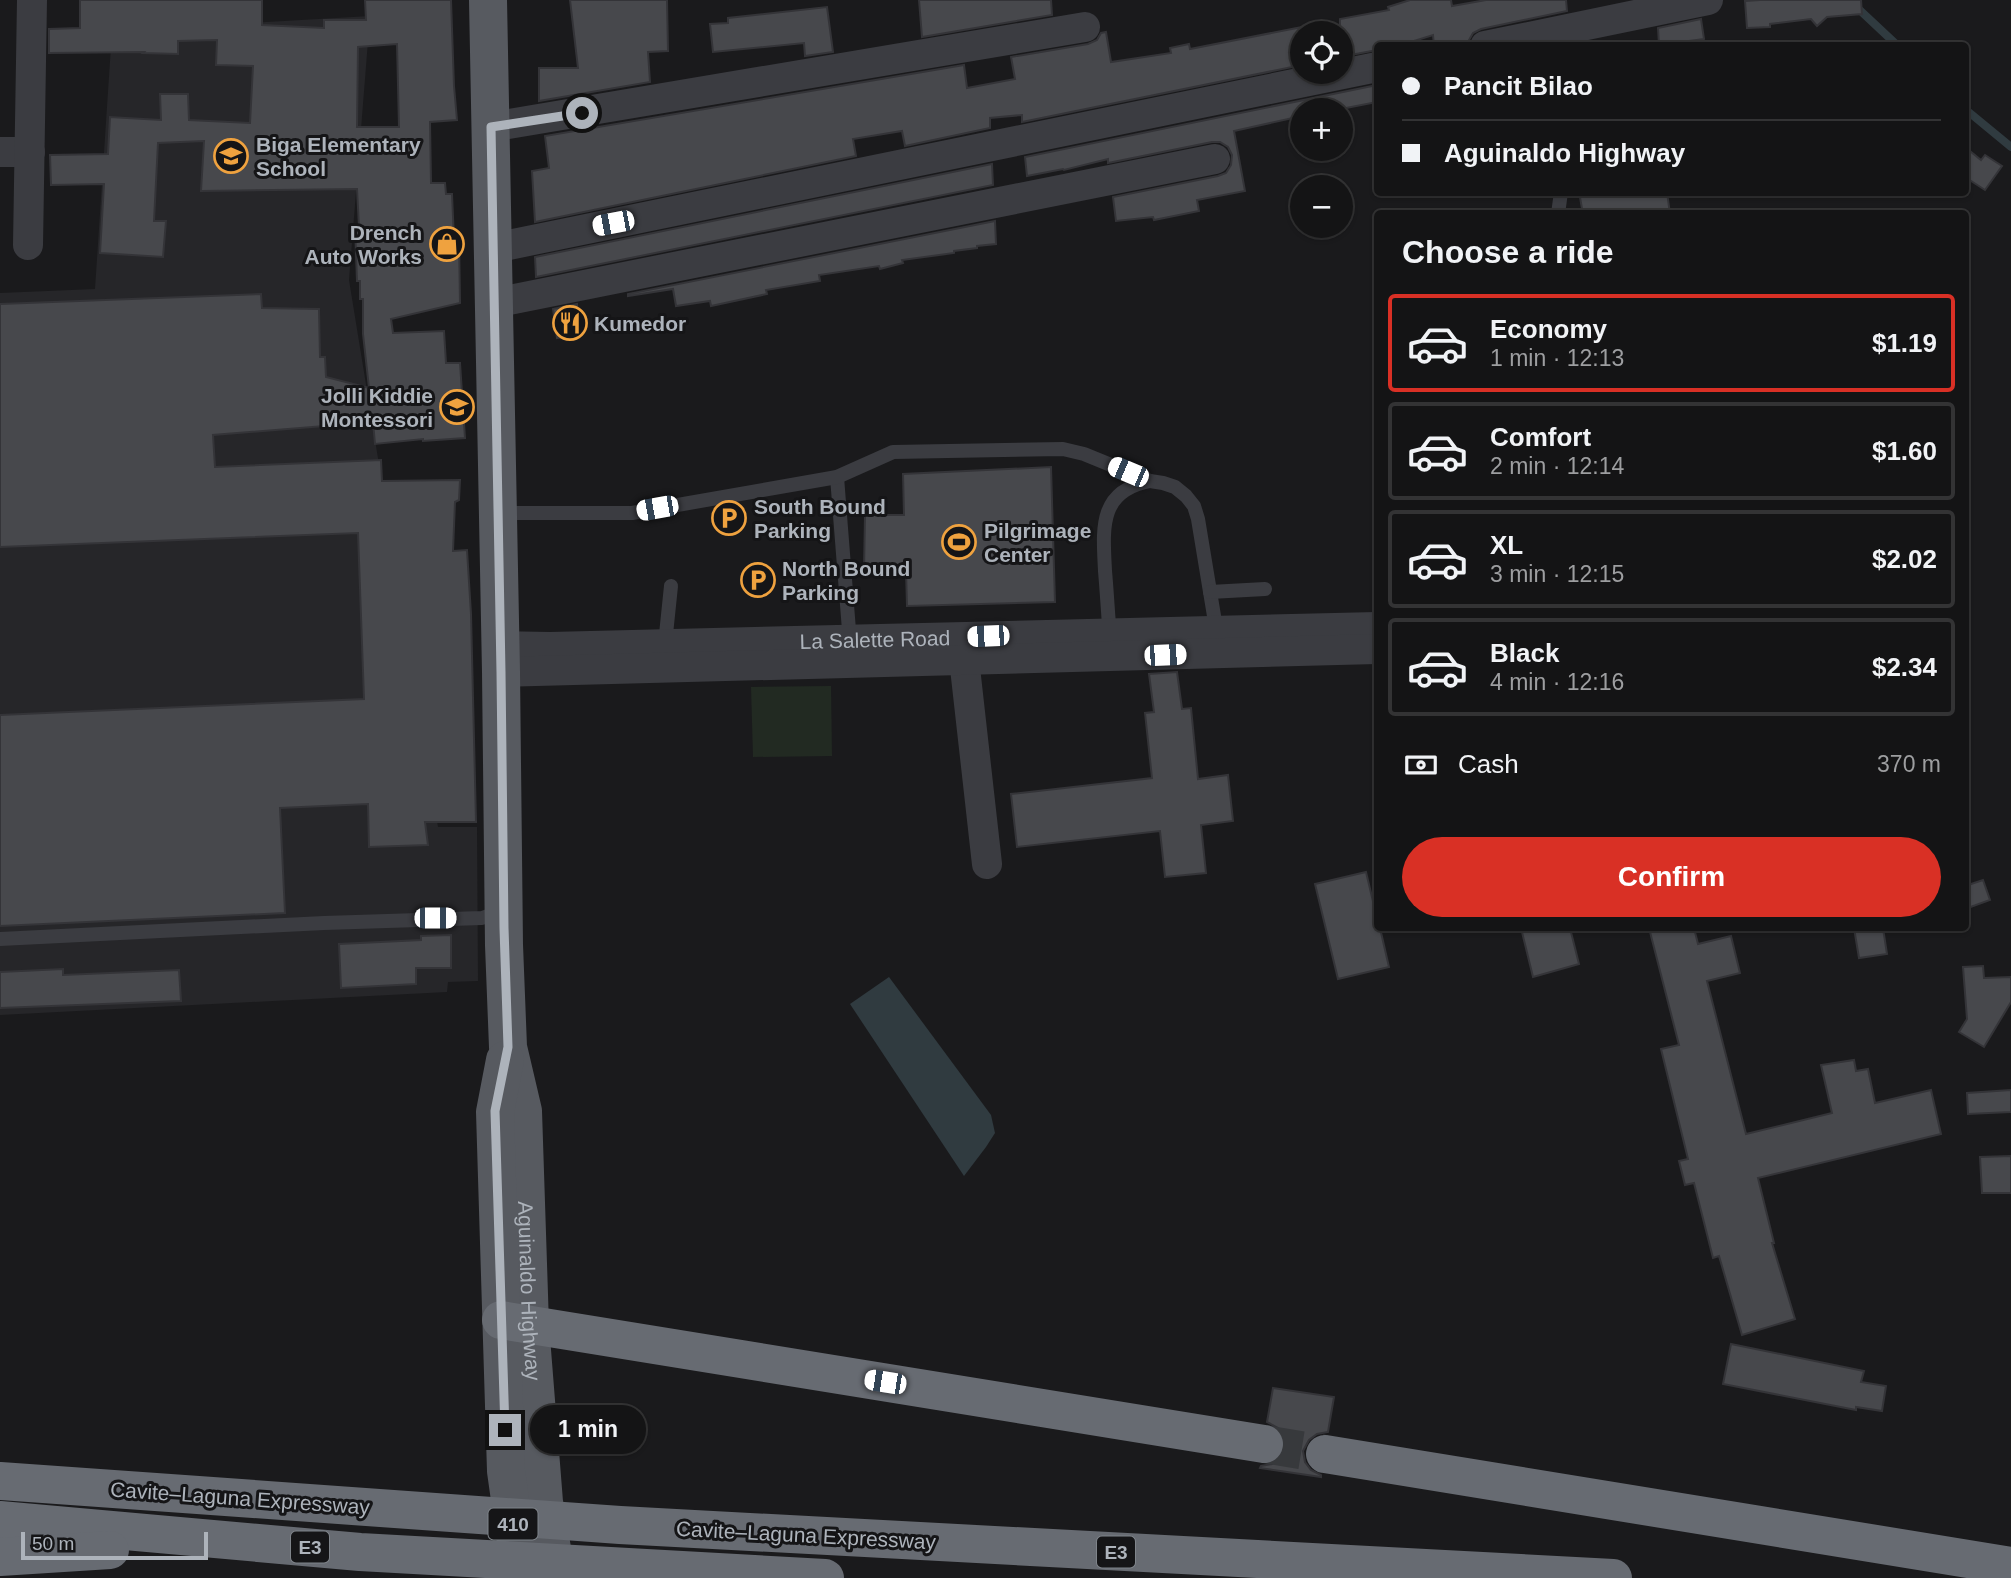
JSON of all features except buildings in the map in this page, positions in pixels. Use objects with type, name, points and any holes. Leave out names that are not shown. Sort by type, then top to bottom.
[{"type":"highway","points":[[516,1322],[1264,1444]]},
{"type":"highway","points":[[1325,1454],[2011,1566]]},
{"type":"highway","name":"Cavite–Laguna Expressway","points":[[0,1481],[620,1525],[1613,1578]]},
{"type":"highway","name":"Cavite–Laguna Expressway","points":[[0,1520],[360,1552],[825,1578]]},
{"type":"highway","points":[[0,1557],[132,1549],[360,1552]]},
{"type":"main road","name":"Aguinaldo Highway","points":[[488,0],[508,1047],[523,1111],[516,1322],[523,1471],[521,1578]]},
{"type":"main road","name":"Aguinaldo Highway","points":[[523,1471],[548,1535],[557,1578]]},
{"type":"street","points":[[28,245],[32,0]]},
{"type":"street","points":[[1504,42],[1708,0]]},
{"type":"street","points":[[491,127],[1085,27]]},
{"type":"street","points":[[494,248],[1374,68]]},
{"type":"street","points":[[0,152],[30,152]]},
{"type":"street","points":[[494,303],[1215,159]]},
{"type":"street","name":"La Salette Road","points":[[501,659],[1217,642],[1374,627]]},
{"type":"street","name":"La Salette Road","points":[[1217,642],[1374,649]]},
{"type":"street","name":"La Salette Road","points":[[501,659],[665,645],[851,652]]},
{"type":"street","points":[[962,649],[987,864]]},
{"type":"lane","points":[[498,513],[632,513],[837,477],[893,452],[1063,449],[1084,453],[1150,481],[1175,487],[1186,495],[1194,506],[1198,519],[1217,642]]},
{"type":"lane","points":[[837,477],[851,652]]},
{"type":"lane","points":[[1111,645],[1104,545],[1107,511],[1114,499],[1124,490],[1150,481]]},
{"type":"lane","points":[[665,645],[671,586]]},
{"type":"lane","points":[[1210,592],[1265,589]]},
{"type":"lane","points":[[0,939],[482,918],[504,910]]},
{"type":"shaded area","points":[[370,16],[349,280],[438,827],[477,827],[478,981],[448,982],[447,992],[0,1015],[0,293],[95,289],[112,31]]},
{"type":"shaded area","points":[[831,686],[832,756],[753,757],[751,687]]},
{"type":"shaded area","points":[[889,977],[991,1115],[995,1133],[964,1176],[850,1004]]},
{"type":"waterway","points":[[1849,0],[1894,42]]},
{"type":"waterway","points":[[1969,112],[2011,147]]},
{"type":"tunnel","points":[[1264,1444],[1325,1454]]},
{"type":"place","name":"Biga Elementary School","points":[[231,156]]},
{"type":"place","name":"Drench Auto Works","points":[[447,244]]},
{"type":"place","name":"Kumedor","points":[[570,323]]},
{"type":"place","name":"Jolli Kiddie Montessori","points":[[457,407]]},
{"type":"place","name":"South Bound Parking","points":[[729,518]]},
{"type":"place","name":"Pilgrimage Center","points":[[959,542]]},
{"type":"place","name":"North Bound Parking","points":[[758,580]]},
{"type":"route","points":[[505,1430],[495,1111],[508,1047],[491,127],[582,113]]}]
